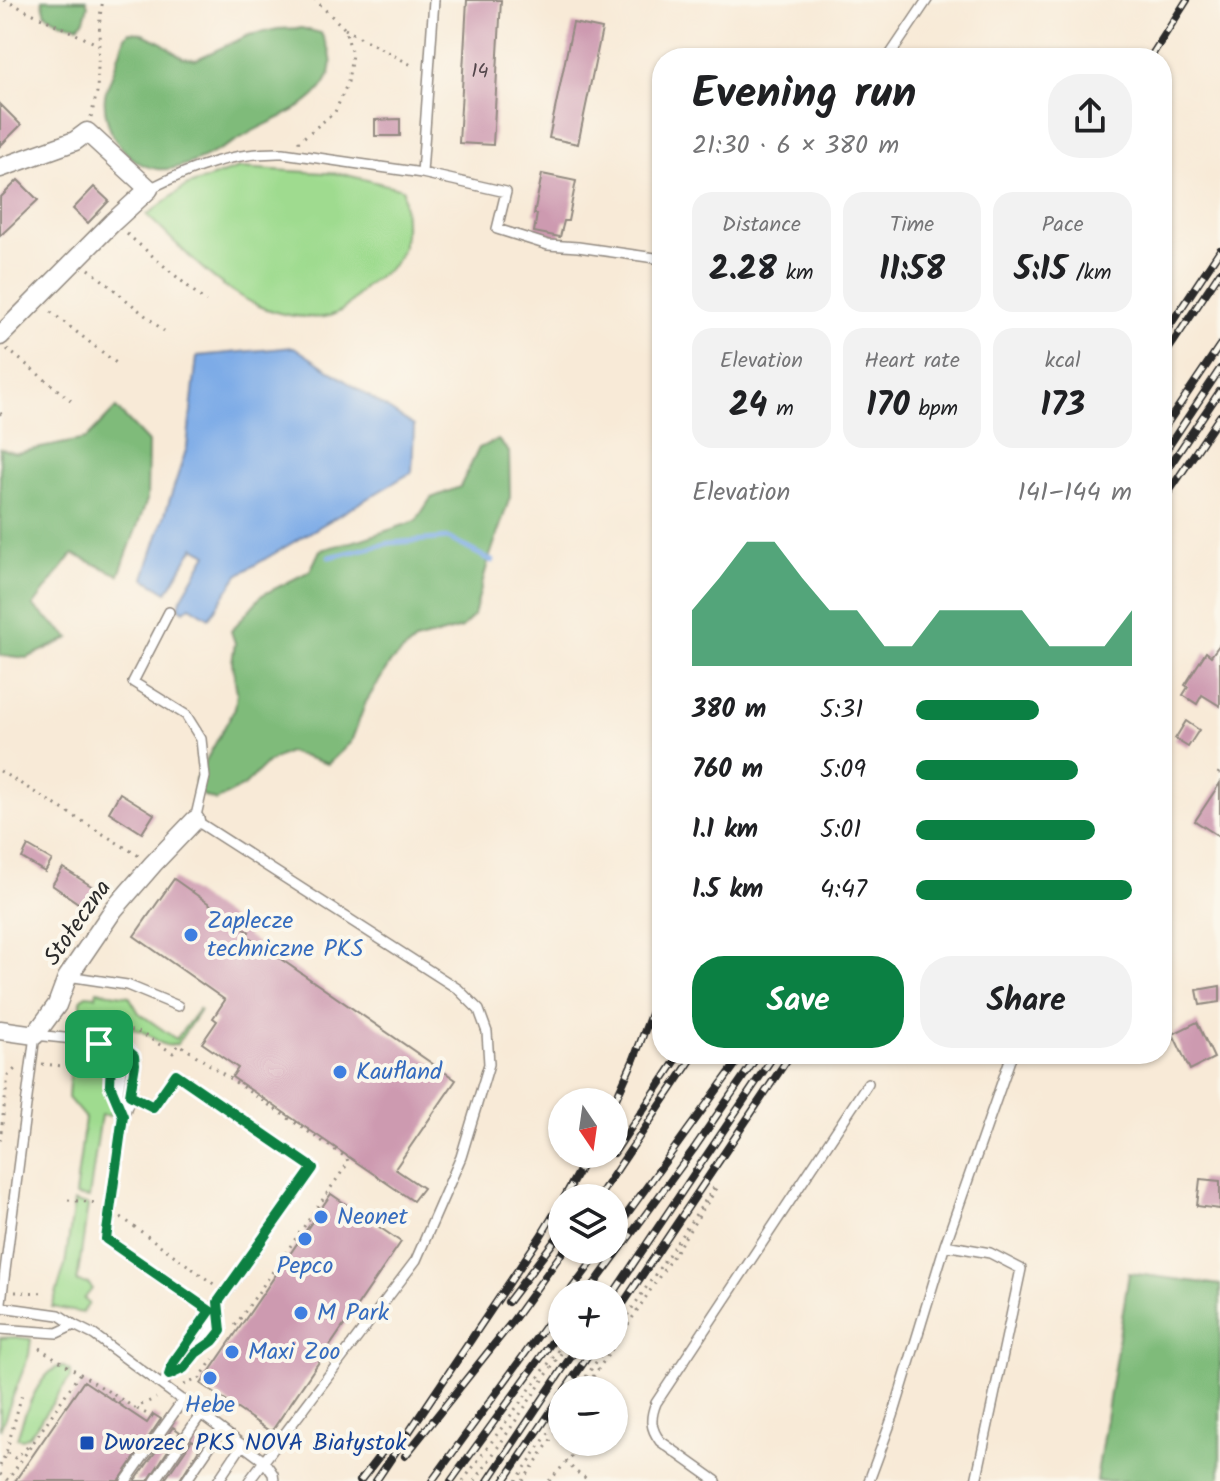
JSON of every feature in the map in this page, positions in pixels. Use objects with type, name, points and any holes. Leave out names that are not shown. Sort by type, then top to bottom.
[{"type":"street","points":[[0,168],[81,136],[149,189],[0,336]]},
{"type":"street","name":"Stołeczna","points":[[35,1035],[57,1005],[68,976],[114,909],[195,820]]},
{"type":"street","points":[[0,1030],[35,1035]]},
{"type":"lane","points":[[422,173],[434,0]]},
{"type":"lane","points":[[895,48],[927,0]]},
{"type":"lane","points":[[149,189],[183,172],[226,158],[283,153],[422,173],[506,192],[497,229],[548,245],[652,258]]},
{"type":"lane","points":[[169,612],[133,682],[186,715],[201,739],[205,777],[195,820],[458,989],[479,1010],[487,1032],[489,1064],[461,1157],[416,1260],[249,1481]]},
{"type":"lane","points":[[68,976],[127,985],[178,1006]]},
{"type":"lane","points":[[215,1312],[106,1239],[134,1056],[126,1049],[35,1035],[1,1309],[59,1315],[94,1335],[264,1461],[274,1481]]},
{"type":"lane","points":[[99,1044],[118,1058],[121,1065],[118,1103],[123,1116]]},
{"type":"lane","points":[[869,1481],[893,1416],[945,1245],[1008,1064]]},
{"type":"lane","points":[[130,1095],[153,1107],[176,1074],[313,1168],[218,1302],[196,1353],[184,1368],[169,1375]]},
{"type":"lane","points":[[716,1481],[660,1441],[651,1422],[653,1410],[868,1083]]},
{"type":"lane","points":[[945,1245],[990,1253],[1021,1269],[976,1481]]},
{"type":"lane","points":[[162,1385],[173,1363],[215,1312]]},
{"type":"lane","points":[[0,1329],[57,1333],[74,1325]]},
{"type":"lane","points":[[126,1481],[183,1400]]},
{"type":"lane","points":[[155,1481],[201,1414]]},
{"type":"lane","points":[[186,1481],[221,1430]]},
{"type":"lane","points":[[218,1481],[242,1445]]},
{"type":"path","points":[[4,0],[99,45]]},
{"type":"path","points":[[81,136],[97,92],[103,0]]},
{"type":"path","points":[[315,0],[345,29],[428,74]]},
{"type":"path","points":[[283,153],[335,112],[348,82],[352,54],[345,29]]},
{"type":"path","points":[[113,222],[206,302]]},
{"type":"path","points":[[77,258],[164,331]]},
{"type":"path","points":[[37,300],[120,366]]},
{"type":"path","points":[[0,343],[73,402]]},
{"type":"path","points":[[0,413],[5,418]]},
{"type":"path","points":[[0,771],[153,864]]},
{"type":"path","points":[[75,1019],[141,1033],[173,1053],[179,1044],[347,1158],[348,1163]]},
{"type":"path","points":[[628,1314],[715,1186],[717,1188],[628,1325]]},
{"type":"path","points":[[68,1200],[101,1203],[226,1293]]},
{"type":"path","points":[[3,1292],[47,1293]]},
{"type":"path","points":[[463,1481],[553,1360]]},
{"type":"path","points":[[475,1481],[554,1360]]},
{"type":"path","points":[[0,1474],[8,1480],[80,1373]]},
{"type":"path","points":[[0,1466],[22,1394]]},
{"type":"path","points":[[111,1399],[154,1418]]},
{"type":"path","points":[[516,1481],[548,1434]]},
{"type":"path","points":[[6,1453],[15,1458],[37,1437]]},
{"type":"path","points":[[523,1481],[548,1444]]},
{"type":"path","points":[[549,1481],[571,1456]]},
{"type":"path","points":[[21,1460],[27,1464]]},
{"type":"path","points":[[566,1461],[590,1481]]},
{"type":"green space","points":[[42,0],[86,0],[88,6],[84,20],[78,26],[60,22],[46,14]]},
{"type":"green space","points":[[301,28],[321,33],[332,62],[330,73],[317,94],[297,109],[206,156],[168,169],[151,168],[140,163],[114,137],[106,114],[105,96],[129,32],[159,41],[183,58],[197,59],[249,35]]},
{"type":"green space","points":[[239,168],[343,174],[403,189],[405,226],[400,254],[390,268],[368,284],[346,308],[330,316],[315,318],[282,314],[239,295],[200,266],[147,215],[186,186]]},
{"type":"green space","points":[[116,408],[148,442],[147,500],[119,575],[73,554],[33,606],[70,638],[27,658],[0,655],[0,448],[16,453],[86,439]]},
{"type":"green space","points":[[498,440],[509,452],[510,497],[474,615],[462,628],[415,641],[391,662],[366,702],[351,742],[328,764],[288,752],[268,762],[244,786],[216,801],[202,795],[195,780],[235,708],[237,693],[232,662],[235,643],[231,631],[262,595],[310,571],[320,550],[416,521],[431,498],[460,487],[479,448]]},
{"type":"green space","points":[[97,991],[129,996],[139,1013],[176,1039],[200,1010],[177,1044],[167,1045],[136,1029],[81,1019],[81,999],[86,995],[96,996]]},
{"type":"green space","points":[[95,1058],[103,1063],[104,1084],[113,1107],[113,1116],[101,1115],[89,1198],[75,1196],[85,1118],[68,1098],[70,1069],[74,1060],[93,1062]]},
{"type":"green space","points":[[74,1202],[88,1205],[77,1282],[89,1284],[92,1289],[84,1299],[89,1303],[82,1313],[52,1307],[65,1265]]},
{"type":"green space","points":[[1129,1273],[1220,1285],[1220,1481],[1096,1481]]},
{"type":"green space","points":[[0,1338],[31,1339],[29,1355],[0,1430]]},
{"type":"green space","points":[[62,1366],[70,1371],[70,1378],[30,1435],[17,1438],[39,1385],[54,1369]]},
{"type":"water","points":[[294,347],[414,426],[412,472],[238,575],[209,618],[190,606],[184,611],[179,607],[181,599],[207,554],[194,547],[167,592],[144,578],[187,447],[197,356]]},
{"type":"building","points":[[467,0],[501,0],[493,145],[459,143]]},
{"type":"building","points":[[573,23],[602,29],[578,144],[549,138]]},
{"type":"building","points":[[0,104],[21,125],[0,146]]},
{"type":"building","points":[[400,119],[400,136],[375,136],[375,120]]},
{"type":"building","points":[[542,174],[576,181],[568,221],[564,221],[560,237],[534,232],[537,214],[534,214]]},
{"type":"building","points":[[18,180],[38,200],[0,236],[0,198]]},
{"type":"building","points":[[94,187],[109,201],[88,223],[73,209]]},
{"type":"building","points":[[1220,644],[1220,706],[1202,695],[1197,704],[1183,695],[1188,687],[1185,685],[1206,652],[1211,656]]},
{"type":"building","points":[[1186,721],[1199,730],[1188,747],[1175,739]]},
{"type":"building","points":[[1220,783],[1220,837],[1195,821]]},
{"type":"building","points":[[120,793],[154,814],[142,833],[109,812]]},
{"type":"building","points":[[28,846],[52,860],[45,872],[22,858]]},
{"type":"building","points":[[63,868],[96,889],[84,907],[52,885]]},
{"type":"building","name":"Kaufland","points":[[174,879],[249,932],[246,935],[456,1080],[395,1169],[423,1188],[413,1201],[232,1077],[238,1068],[202,1043],[217,1021],[213,1018],[225,1000],[134,936]]},
{"type":"building","points":[[1220,986],[1220,1002],[1200,1005],[1197,990]]},
{"type":"building","points":[[1197,1022],[1214,1058],[1190,1070],[1173,1034]]},
{"type":"building","points":[[1200,1179],[1220,1181],[1220,1209],[1197,1206]]},
{"type":"building","name":"M Park","points":[[331,1194],[401,1242],[271,1432],[201,1384]]},
{"type":"building","name":"Dworzec PKS NOVA Białystok","points":[[84,1381],[147,1423],[153,1414],[161,1419],[119,1481],[15,1481]]},
{"type":"building","points":[[173,1427],[180,1432],[148,1481],[135,1481]]},
{"type":"building","points":[[192,1440],[201,1446],[179,1481],[164,1481]]},
{"type":"waterway","points":[[329,557],[390,543],[448,538],[492,561]]},
{"type":"railway","points":[[1156,48],[1187,0]]},
{"type":"railway","points":[[1172,322],[1220,250]]},
{"type":"railway","points":[[1172,344],[1220,272]]},
{"type":"railway","points":[[1172,416],[1220,345]]},
{"type":"railway","points":[[1172,441],[1220,369]]},
{"type":"railway","points":[[1172,462],[1220,391]]},
{"type":"railway","points":[[1172,487],[1220,416]]},
{"type":"railway","points":[[621,1088],[652,1011]]},
{"type":"railway","points":[[628,1132],[673,1064]]},
{"type":"railway","points":[[607,1184],[688,1064]]},
{"type":"railway","points":[[628,1213],[736,1064]]},
{"type":"railway","points":[[597,1280],[752,1064]]},
{"type":"railway","points":[[622,1280],[768,1064]]},
{"type":"railway","points":[[628,1296],[784,1064]]},
{"type":"railway","points":[[572,1184],[580,1168]]},
{"type":"railway","points":[[376,1481],[548,1224]]},
{"type":"railway","points":[[508,1302],[548,1249]]},
{"type":"railway","points":[[405,1456],[512,1322],[554,1264]]},
{"type":"railway","points":[[578,1280],[590,1264]]},
{"type":"railway","points":[[432,1481],[548,1322]]},
{"type":"railway","points":[[451,1481],[548,1347]]},
{"type":"railway","points":[[488,1481],[569,1360]]},
{"type":"railway","points":[[575,1376],[585,1360]]},
{"type":"railway","points":[[504,1481],[548,1416]]},
{"type":"railway","points":[[360,1481],[387,1446]]},
{"type":"place","name":"Zaplecze techniczne PKS","points":[[191,935]]},
{"type":"place","name":"Kaufland","points":[[340,1072]]},
{"type":"place","name":"Neonet","points":[[321,1217]]},
{"type":"place","name":"Pepco","points":[[305,1239]]},
{"type":"place","name":"M Park","points":[[301,1313]]},
{"type":"place","name":"Maxi Zoo","points":[[232,1352]]},
{"type":"place","name":"Hebe","points":[[210,1378]]},
{"type":"place","name":"Dworzec PKS NOVA Białystok","points":[[87,1443]]},
{"type":"route","points":[[99,1044],[126,1049],[134,1056],[130,1095],[153,1107],[176,1074],[313,1168],[218,1302],[221,1331],[184,1368],[169,1375],[173,1363],[210,1311],[106,1239],[123,1116],[110,1085],[109,1051],[99,1044]]}]
